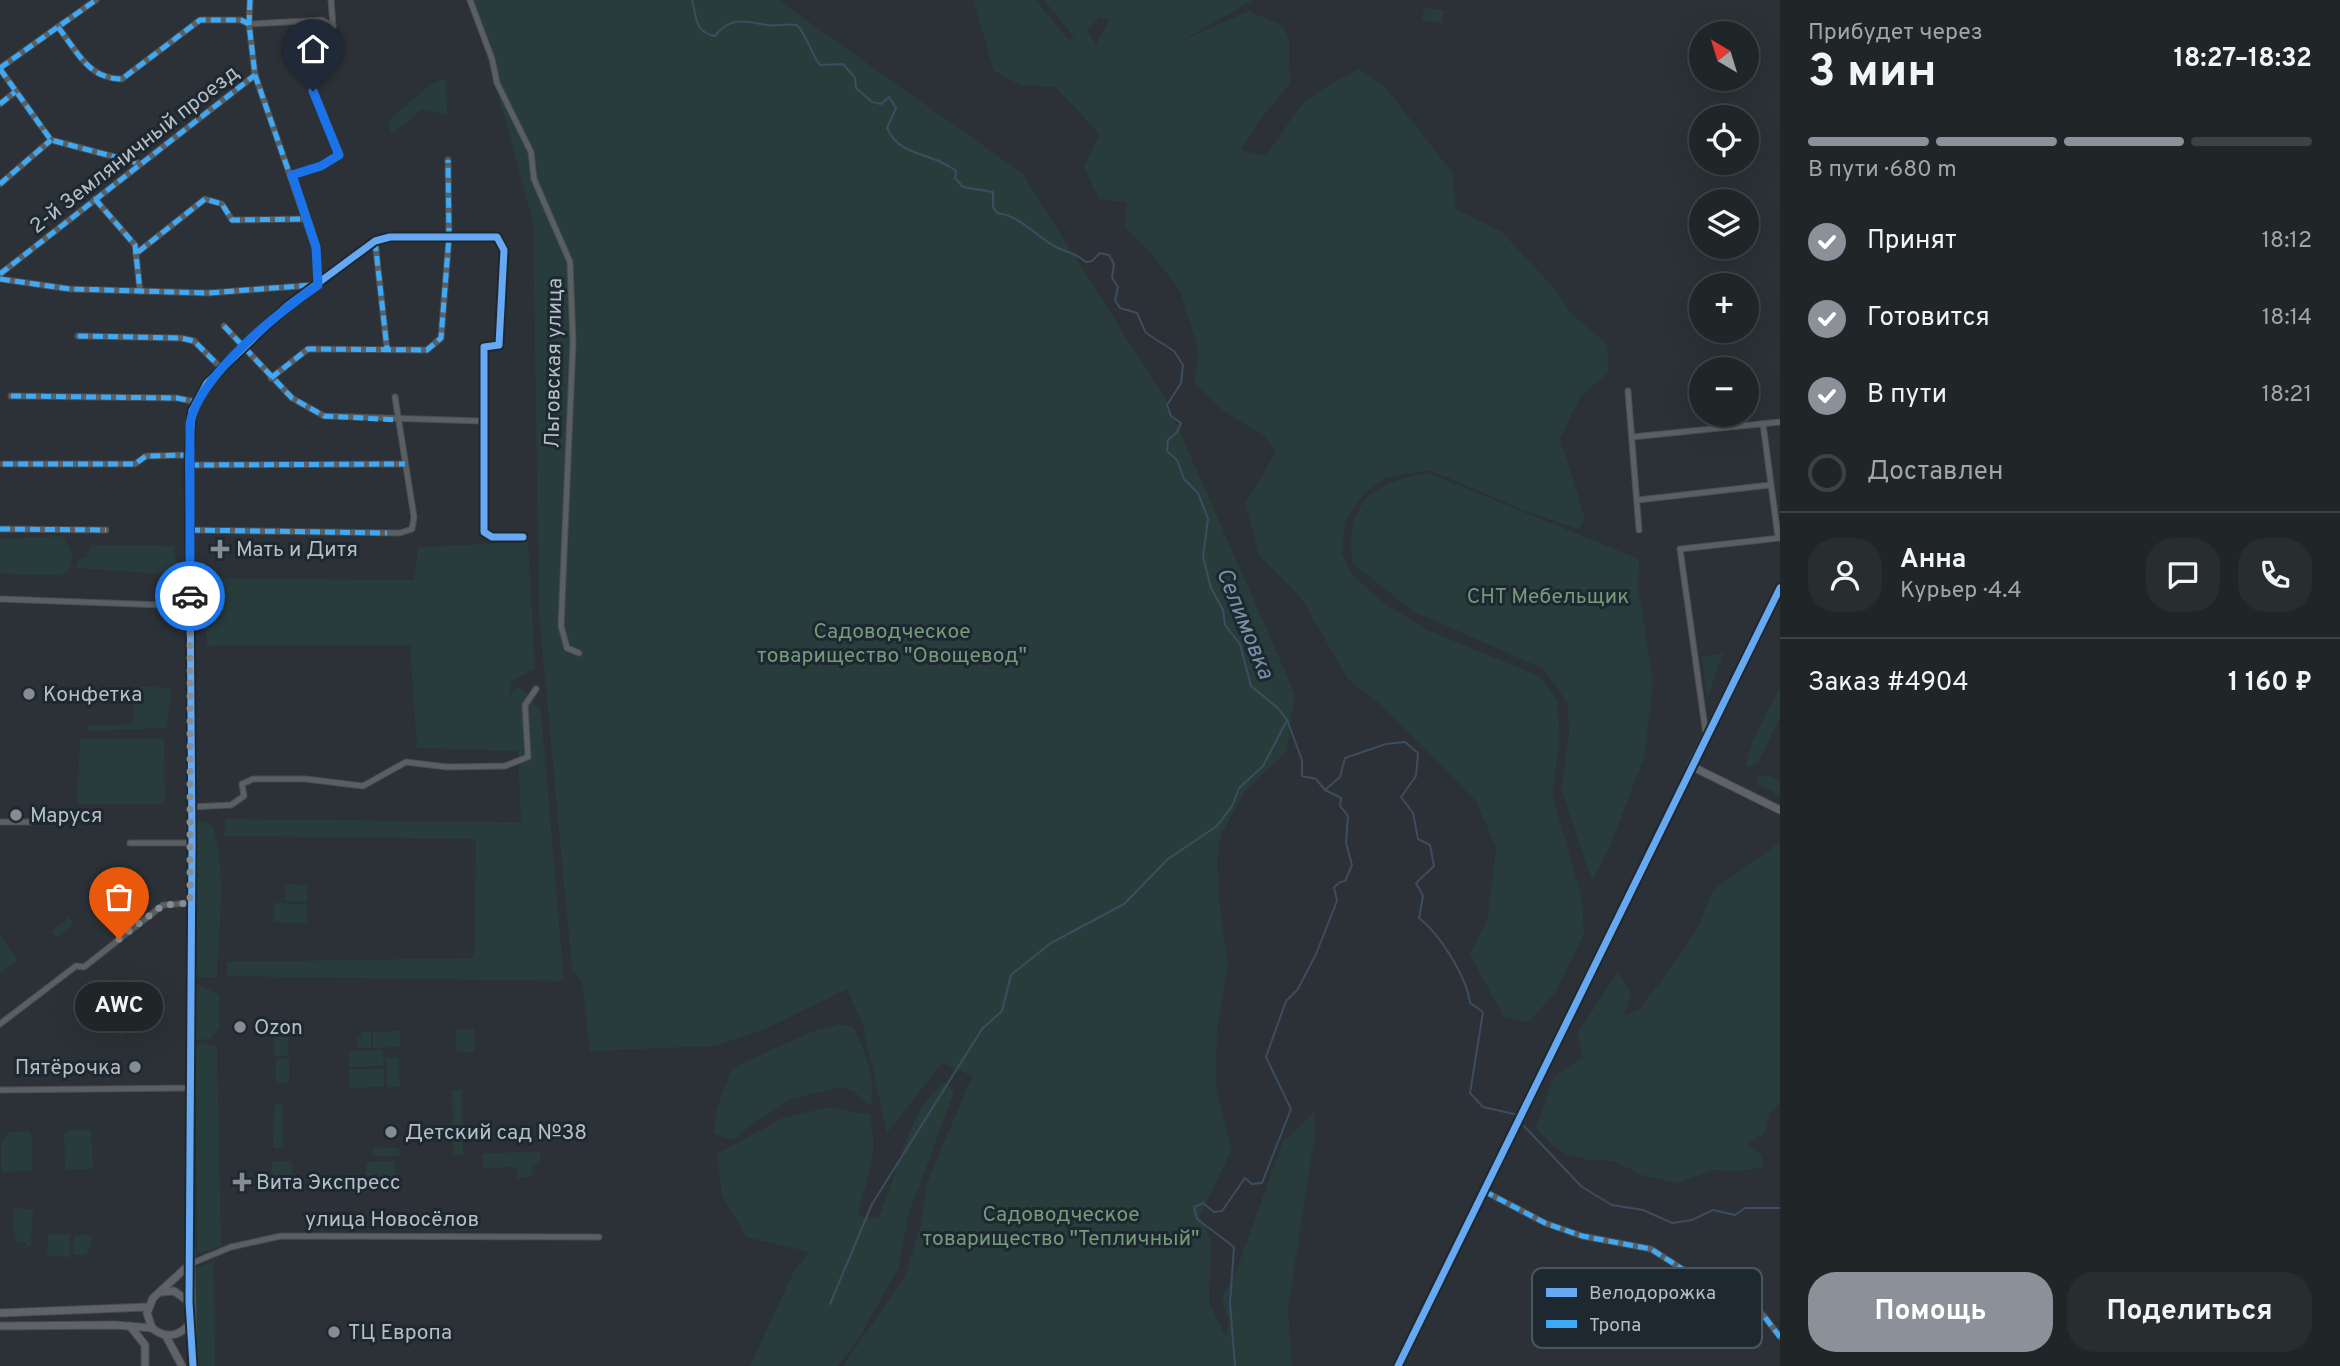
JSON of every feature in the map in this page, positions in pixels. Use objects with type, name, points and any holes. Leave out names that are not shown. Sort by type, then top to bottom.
[{"type":"street","points":[[96,0],[0,69],[51,140],[138,163]]},
{"type":"street","points":[[250,0],[249,24],[255,75],[316,247],[318,285]]},
{"type":"street","points":[[58,27],[94,74],[106,79],[122,79],[200,20],[242,20],[249,24],[322,20],[333,26],[331,0]]},
{"type":"street","name":"Льговская улица","points":[[470,0],[492,59],[497,83],[531,152],[534,179],[570,262],[573,342],[561,626],[567,648],[579,653]]},
{"type":"street","name":"2-й Земляничный проезд","points":[[0,274],[138,163],[255,75]]},
{"type":"street","points":[[292,175],[321,166],[339,155],[313,91]]},
{"type":"street","points":[[0,104],[15,92]]},
{"type":"street","points":[[0,184],[51,140]]},
{"type":"street","points":[[271,378],[308,349],[426,350],[441,338],[449,237],[448,160]]},
{"type":"street","points":[[95,199],[132,241],[138,252],[140,291]]},
{"type":"street","points":[[138,252],[205,199],[222,204],[232,220],[305,219]]},
{"type":"street","points":[[192,1366],[189,1302],[192,843],[189,455],[190,424],[195,402],[207,383],[287,306],[374,241],[390,237],[497,237],[504,250],[499,345],[484,347],[481,421],[484,532],[492,537],[523,537]]},
{"type":"street","points":[[374,241],[387,349]]},
{"type":"street","points":[[0,279],[70,289],[208,293],[318,285]]},
{"type":"street","points":[[224,326],[292,398],[324,416],[481,421]]},
{"type":"street","points":[[78,336],[181,338],[194,341],[222,369]]},
{"type":"street","points":[[1628,391],[1639,530]]},
{"type":"street","points":[[11,396],[177,398],[195,402]]},
{"type":"street","points":[[190,530],[400,533],[412,529],[414,517],[395,397]]},
{"type":"street","points":[[1632,437],[1780,422]]},
{"type":"street","points":[[1706,735],[1679,549],[1779,537],[1763,424]]},
{"type":"street","points":[[3,464],[135,464],[146,456],[189,455]]},
{"type":"street","points":[[189,465],[405,464]]},
{"type":"street","points":[[1638,500],[1770,485]]},
{"type":"street","points":[[0,529],[106,530]]},
{"type":"street","points":[[1398,1366],[1780,588]]},
{"type":"street","points":[[0,599],[190,606]]},
{"type":"street","points":[[190,807],[231,805],[244,796],[242,784],[253,779],[306,779],[363,786],[406,762],[447,767],[505,766],[528,757],[525,705],[536,689]]},
{"type":"street","points":[[1691,766],[1780,810]]},
{"type":"street","points":[[0,822],[30,822]]},
{"type":"street","points":[[130,843],[192,843]]},
{"type":"street","points":[[0,1024],[76,966],[84,967],[160,908],[190,903]]},
{"type":"street","points":[[0,1090],[189,1088]]},
{"type":"street","points":[[1484,1191],[1545,1223],[1582,1236],[1651,1249],[1681,1268]]},
{"type":"street","name":"улица Новосёлов","points":[[190,1264],[231,1247],[281,1236],[599,1237]]},
{"type":"street","points":[[182,1366],[166,1336],[153,1328],[148,1321],[148,1307],[190,1264]]},
{"type":"street","points":[[162,1292],[180,1293],[189,1302]]},
{"type":"street","points":[[0,1313],[148,1307]]},
{"type":"street","points":[[1762,1314],[1780,1338]]},
{"type":"street","points":[[166,1336],[180,1333],[190,1323]]},
{"type":"street","points":[[0,1326],[130,1325],[153,1328]]},
{"type":"street","points":[[130,1325],[145,1345]]},
{"type":"street","points":[[145,1366],[145,1345],[153,1328]]},
{"type":"green space","name":"Садоводческое товарищество \"Овощевод\"","points":[[473,0],[778,0],[1022,173],[1166,400],[1295,694],[1286,752],[1245,791],[1221,834],[1217,859],[1219,900],[1228,964],[1217,1029],[1216,1089],[1232,1149],[1200,1216],[1211,1241],[1209,1302],[1226,1337],[1229,1321],[1222,1298],[1237,1269],[1283,1142],[1314,1111],[1314,1140],[1288,1309],[1292,1366],[843,1366],[904,1278],[920,1229],[927,1183],[972,1076],[942,1063],[887,1133],[862,1022],[847,989],[763,1030],[715,1046],[590,1051],[582,981],[572,970],[539,614],[533,223]]},
{"type":"green space","points":[[973,0],[1035,0],[1069,40],[1074,37],[1044,0],[1253,0],[1181,41],[1249,11],[1283,26],[1289,39],[1290,83],[1259,121],[1241,150],[1264,156],[1300,107],[1324,88],[1359,69],[1385,87],[1452,172],[1456,209],[1502,232],[1553,287],[1572,314],[1607,344],[1609,372],[1580,397],[1560,439],[1585,518],[1579,529],[1528,512],[1430,470],[1387,477],[1364,494],[1345,521],[1342,553],[1350,572],[1381,601],[1427,630],[1539,676],[1557,700],[1560,737],[1552,794],[1582,898],[1584,934],[1555,993],[1528,1023],[1503,1016],[1470,954],[1487,920],[1496,848],[1476,801],[1380,704],[1348,679],[1301,598],[1259,555],[1245,504],[1276,452],[1264,436],[1222,410],[1194,382],[1199,351],[1180,291],[1154,257],[1125,228],[1126,202],[1099,199],[1084,167],[1100,134],[1055,87],[1020,85],[994,71]],"holes":[[[1100,17],[1109,20],[1096,44],[1087,30]]]},
{"type":"green space","points":[[1424,8],[1444,10],[1442,23],[1422,20]]},
{"type":"green space","points":[[446,78],[447,115],[422,109],[391,135],[388,121],[431,84]]},
{"type":"green space","name":"СНТ Мебельщик","points":[[1428,473],[1639,559],[1638,586],[1653,680],[1645,755],[1608,851],[1592,881],[1561,788],[1569,734],[1568,704],[1544,669],[1413,611],[1352,563],[1353,524],[1367,499],[1392,483]]},
{"type":"green space","points":[[62,536],[73,554],[69,570],[60,575],[0,574],[0,539]]},
{"type":"green space","points":[[528,542],[535,669],[511,681],[509,696],[519,686],[541,710],[564,981],[227,976],[227,962],[474,958],[476,839],[224,836],[225,819],[521,822],[518,751],[417,748],[410,645],[207,646],[203,578],[414,580],[418,547]]},
{"type":"green space","points":[[91,545],[173,546],[180,575],[75,568],[79,559],[86,558]]},
{"type":"green space","points":[[1723,653],[1707,700],[1702,657]]},
{"type":"green space","points":[[134,686],[171,688],[167,728],[87,731],[88,726],[133,724]]},
{"type":"green space","points":[[1780,688],[1780,717],[1758,763],[1747,768],[1754,740]]},
{"type":"green space","points":[[164,738],[165,804],[77,804],[80,739]]},
{"type":"green space","points":[[1758,776],[1770,776],[1780,780],[1780,795],[1758,784]]},
{"type":"green space","points":[[194,820],[212,825],[220,862],[217,978],[195,977]]},
{"type":"green space","points":[[1780,842],[1780,1103],[1770,1113],[1765,1133],[1747,1144],[1762,1155],[1763,1167],[1741,1171],[1712,1170],[1676,1183],[1642,1175],[1613,1161],[1589,1160],[1557,1149],[1536,1128],[1554,1076],[1583,1057],[1577,1034],[1618,972],[1631,994],[1624,1015],[1640,1009],[1671,968],[1698,928],[1713,890]]},
{"type":"green space","points":[[285,884],[307,885],[307,902],[285,901]]},
{"type":"green space","points":[[274,903],[307,904],[307,923],[274,922]]},
{"type":"green space","points":[[69,917],[74,924],[56,938],[51,932]]},
{"type":"green space","points":[[0,935],[18,960],[0,974]]},
{"type":"green space","points":[[195,983],[219,995],[219,1028],[211,1039],[196,1040]]},
{"type":"green space","points":[[113,1020],[140,1021],[119,1037],[119,1030],[110,1027]]},
{"type":"green space","points":[[839,1024],[853,1027],[862,1046],[871,1075],[871,1106],[853,1091],[841,1087],[791,1099],[750,1125],[734,1140],[714,1134],[716,1111],[732,1068],[809,1033]]},
{"type":"green space","points":[[274,1025],[289,1025],[288,1056],[274,1056]]},
{"type":"green space","points":[[456,1029],[474,1029],[474,1053],[456,1051]]},
{"type":"green space","points":[[400,1031],[400,1047],[373,1048],[373,1032]]},
{"type":"green space","points":[[361,1032],[371,1032],[371,1048],[357,1048],[356,1038],[361,1038]]},
{"type":"green space","points":[[195,1044],[217,1046],[221,1246],[197,1254]]},
{"type":"green space","points":[[383,1050],[384,1066],[350,1067],[349,1051]]},
{"type":"green space","points":[[386,1058],[399,1058],[400,1087],[387,1087]]},
{"type":"green space","points":[[276,1059],[289,1059],[289,1083],[276,1083]]},
{"type":"green space","points":[[348,1069],[384,1069],[384,1087],[349,1088]]},
{"type":"green space","points":[[945,1082],[954,1092],[909,1213],[898,1269],[860,1336],[838,1366],[750,1366],[795,1269],[810,1252],[746,1237],[722,1195],[717,1154],[783,1118],[829,1107],[870,1115],[872,1156],[857,1216],[878,1218],[912,1126],[932,1094]]},
{"type":"green space","points":[[452,1090],[462,1090],[463,1155],[453,1155]]},
{"type":"green space","points":[[274,1104],[283,1104],[283,1148],[273,1148]]},
{"type":"green space","points":[[68,1130],[91,1130],[93,1169],[65,1170],[64,1134]]},
{"type":"green space","points":[[10,1132],[29,1132],[32,1136],[32,1169],[29,1171],[4,1172],[1,1169],[1,1143]]},
{"type":"green space","points":[[373,1147],[399,1148],[399,1156],[373,1156]]},
{"type":"green space","points":[[540,1152],[540,1160],[533,1167],[532,1177],[517,1178],[516,1167],[483,1168],[483,1153]]},
{"type":"green space","points":[[272,1161],[292,1161],[293,1178],[271,1178]]},
{"type":"green space","points":[[395,1161],[395,1176],[366,1176],[366,1162]]},
{"type":"green space","points":[[13,1208],[33,1209],[31,1246],[27,1246],[26,1242],[17,1242],[14,1237]]},
{"type":"green space","points":[[48,1234],[70,1234],[70,1257],[47,1256]]},
{"type":"green space","points":[[74,1235],[92,1235],[91,1248],[85,1255],[73,1255]]},
{"type":"green space","points":[[214,1261],[215,1366],[195,1366],[196,1268]]},
{"type":"waterway","name":"Селимовка","points":[[692,0],[699,27],[715,36],[726,25],[738,22],[797,25],[820,65],[843,64],[855,78],[856,88],[872,102],[881,104],[889,97],[896,108],[887,128],[900,145],[947,165],[956,171],[955,178],[963,187],[993,192],[993,207],[997,213],[1021,222],[1048,243],[1086,262],[1092,261],[1100,253],[1109,255],[1114,264],[1112,278],[1118,287],[1115,300],[1120,308],[1137,313],[1146,333],[1174,351],[1183,365],[1181,383],[1167,405],[1171,416],[1181,423],[1177,432],[1168,440],[1167,451],[1177,460],[1184,479],[1198,493],[1208,519],[1203,557],[1211,588],[1223,610],[1225,625],[1240,644],[1251,686],[1278,708],[1287,720],[1302,760],[1302,776],[1316,779],[1325,790],[1341,798],[1340,806],[1348,816],[1346,843],[1352,865],[1345,881],[1334,887],[1337,901],[1316,954],[1298,989],[1286,1001],[1266,1057],[1291,1109],[1262,1183],[1252,1184],[1245,1178],[1222,1211],[1214,1212],[1203,1203],[1194,1207],[1197,1219],[1234,1247],[1230,1303],[1235,1366]]},
{"type":"waterway","points":[[830,1304],[872,1204],[982,1029],[1002,1011],[1011,975],[1051,943],[1124,904],[1168,859],[1217,826],[1232,806],[1239,788],[1263,766],[1286,722]]},
{"type":"waterway","points":[[1325,790],[1340,777],[1345,758],[1386,744],[1405,742],[1418,753],[1416,776],[1401,797],[1413,813],[1418,839],[1430,845],[1434,866],[1416,883],[1423,896],[1419,918],[1451,956],[1464,981],[1470,1003],[1483,1012],[1470,1093],[1483,1107],[1514,1114]]},
{"type":"waterway","points":[[1524,1126],[1582,1187],[1612,1205],[1643,1210],[1672,1223],[1692,1220],[1713,1210],[1735,1215],[1745,1208],[1780,1208]]},
{"type":"marked path","points":[[0,68],[96,0]]},
{"type":"marked path","points":[[250,0],[249,24],[255,75],[315,247],[319,285]]},
{"type":"marked path","points":[[58,27],[92,69],[110,78],[122,79],[200,20],[241,20],[249,24]]},
{"type":"marked path","points":[[0,69],[51,140],[138,163]]},
{"type":"marked path","points":[[0,274],[255,75]]},
{"type":"marked path","points":[[292,175],[321,166],[339,155],[313,91]]},
{"type":"marked path","points":[[0,104],[15,92]]},
{"type":"marked path","points":[[0,184],[51,140]]},
{"type":"marked path","points":[[271,378],[308,349],[427,350],[441,338],[449,237],[448,160]]},
{"type":"marked path","points":[[95,199],[135,245],[140,291]]},
{"type":"marked path","points":[[138,252],[205,199],[222,204],[232,220],[305,219]]},
{"type":"marked path","points":[[375,241],[387,349]]},
{"type":"marked path","points":[[0,279],[70,289],[208,293],[312,285]]},
{"type":"marked path","points":[[224,326],[292,398],[324,416],[398,420]]},
{"type":"marked path","points":[[78,336],[181,338],[194,341],[222,369]]},
{"type":"marked path","points":[[11,396],[177,398],[196,402]]},
{"type":"marked path","points":[[3,464],[135,464],[146,456],[189,455]]},
{"type":"marked path","points":[[189,465],[405,464]]},
{"type":"marked path","points":[[0,529],[106,530]]},
{"type":"marked path","points":[[190,530],[387,533]]},
{"type":"marked path","points":[[1484,1191],[1545,1223],[1582,1236],[1651,1249],[1681,1268]]},
{"type":"marked path","points":[[1762,1314],[1780,1337]]},
{"type":"cycle path","points":[[193,1366],[189,1302],[192,843],[189,455],[192,411],[207,383],[287,306],[375,241],[390,237],[497,237],[504,250],[499,345],[484,347],[484,532],[492,537],[523,537]]},
{"type":"cycle path","points":[[1398,1366],[1780,588]]},
{"type":"way so far","points":[[119,939],[163,905],[190,903],[190,596]]},
{"type":"place","name":"Мать и Дитя","points":[[220,549]]},
{"type":"place","name":"Конфетка","points":[[29,694]]},
{"type":"place","name":"Маруся","points":[[16,815]]},
{"type":"place","name":"AWC","points":[[119,939]]},
{"type":"place","name":"Ozon","points":[[240,1027]]},
{"type":"place","name":"Пятёрочка","points":[[135,1067]]},
{"type":"place","name":"Детский сад №38","points":[[391,1132]]},
{"type":"place","name":"Вита Экспресс","points":[[242,1182]]},
{"type":"place","name":"ТЦ Европа","points":[[334,1332]]},
{"type":"route","points":[[190,596],[190,424],[195,402],[207,383],[287,306],[318,285],[316,247],[292,175],[321,166],[339,155],[313,91]]},
{"type":"park label","name":"Садоводческое товарищество \"Тепличный\"","points":[[1061,1226]]}]
